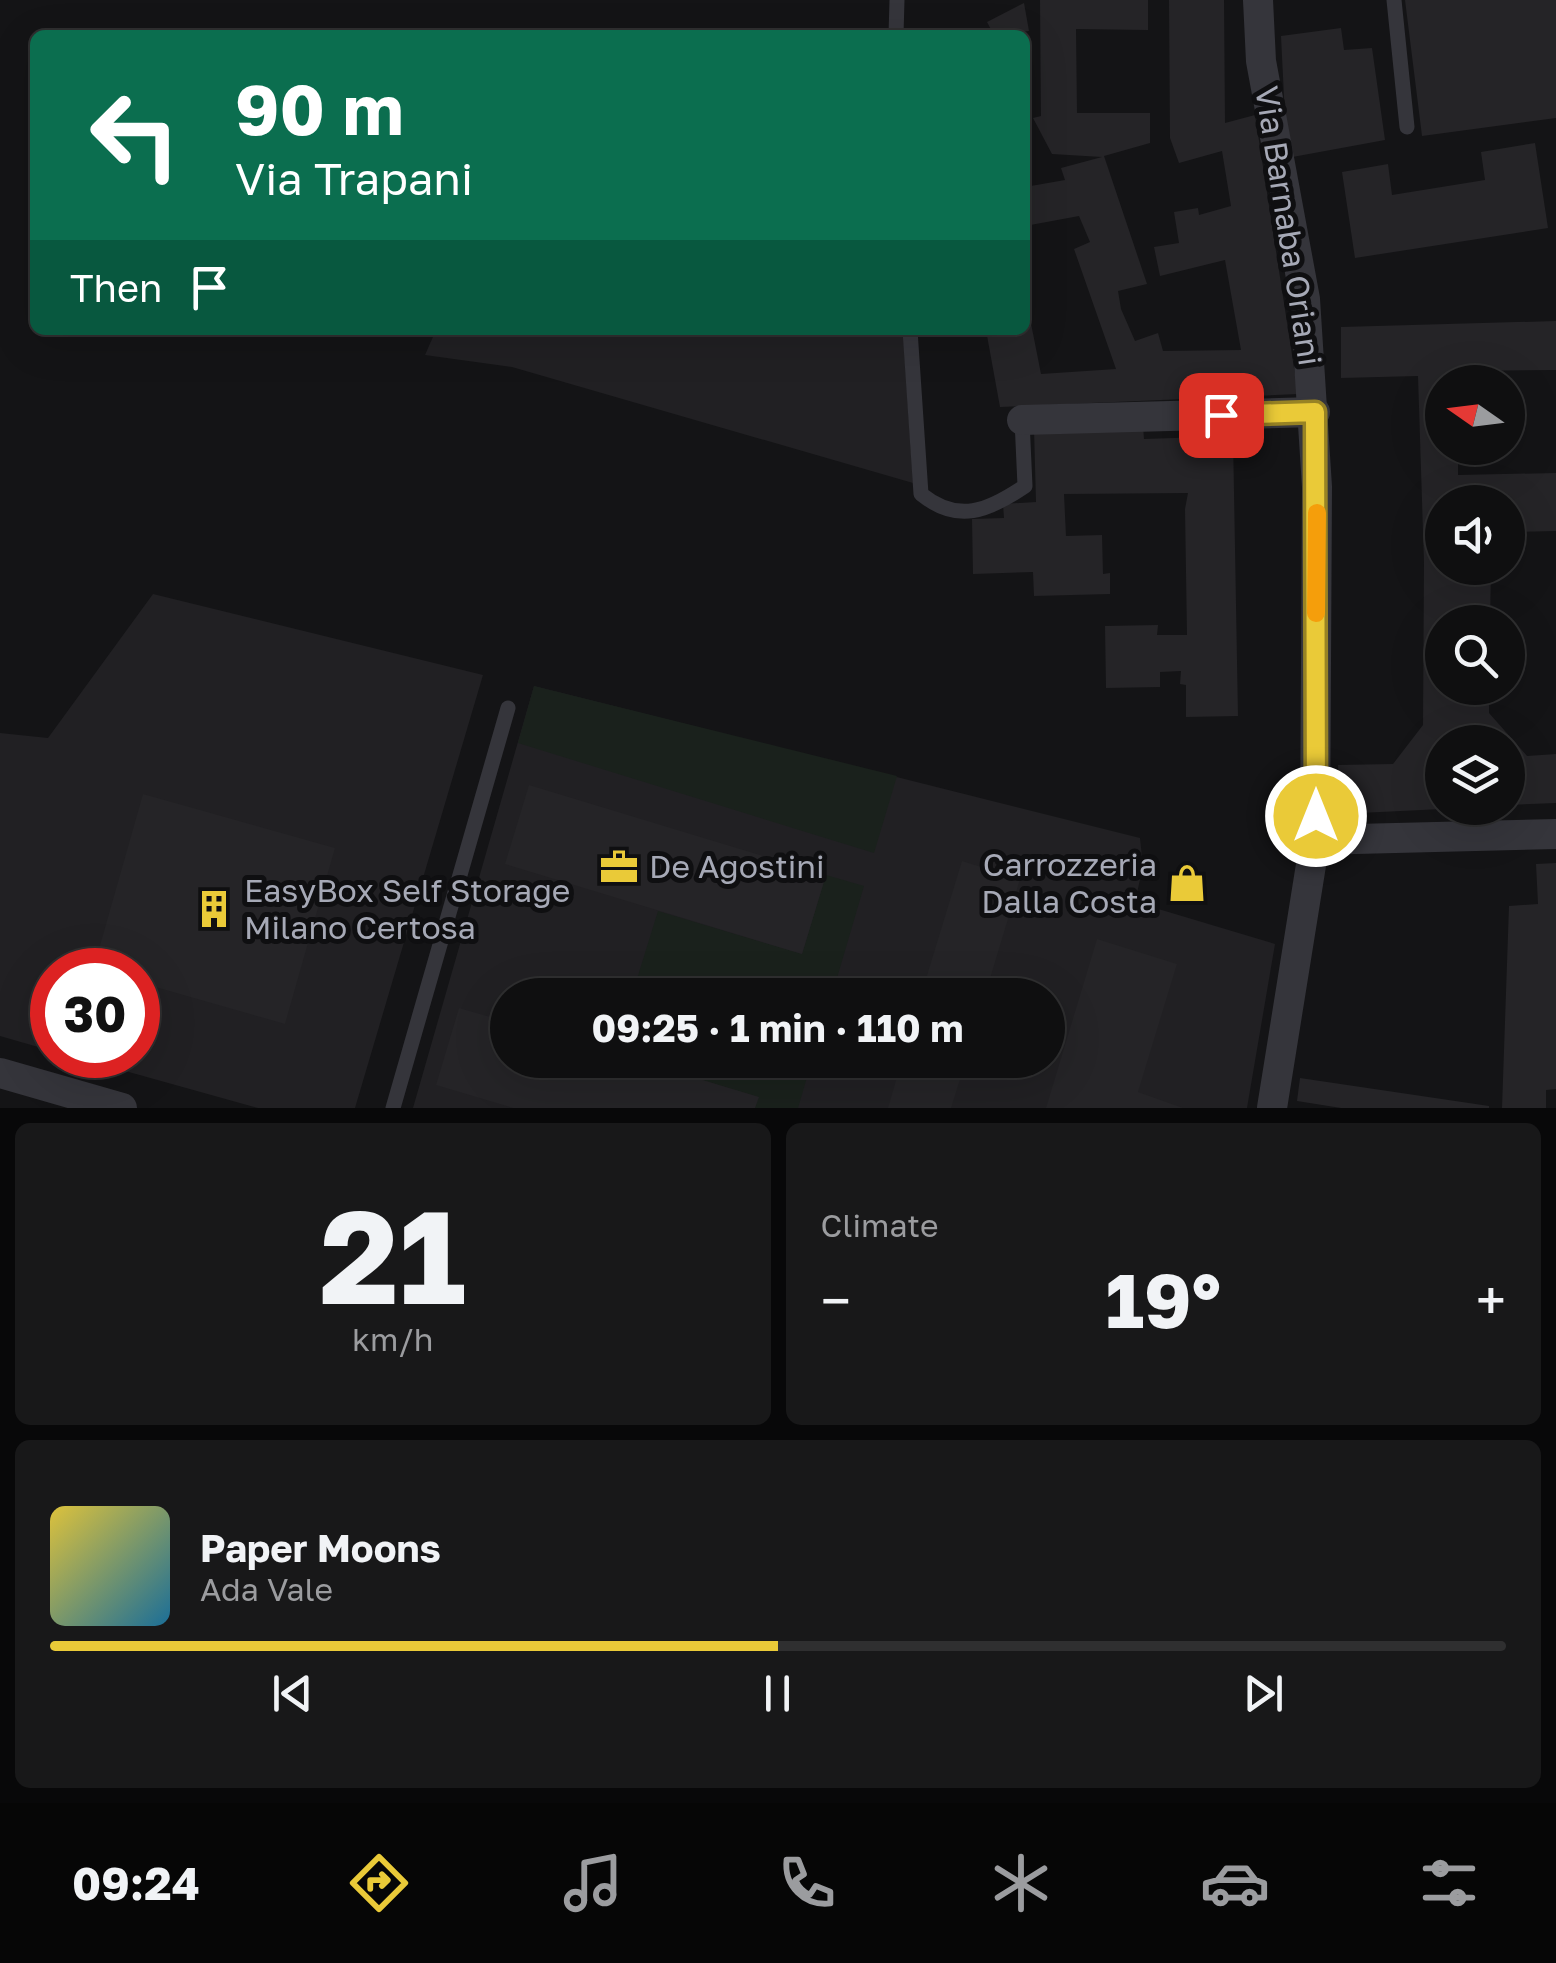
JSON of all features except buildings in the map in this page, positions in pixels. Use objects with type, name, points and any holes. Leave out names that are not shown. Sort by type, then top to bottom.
[{"type":"street","name":"Via Barnaba Oriani","points":[[1258,0],[1261,61],[1305,298],[1315,412],[1316,840],[1272,1108]]},
{"type":"street","points":[[1022,420],[1315,412]]},
{"type":"street","points":[[1316,840],[1556,834]]},
{"type":"street","points":[[0,1073],[122,1108]]},
{"type":"lane","points":[[896,30],[898,0]]},
{"type":"lane","points":[[1394,0],[1408,127]]},
{"type":"lane","points":[[910,335],[920,494],[939,509],[970,512],[1025,486],[1022,420]]},
{"type":"lane","points":[[394,1108],[508,708]]},
{"type":"shaded area","points":[[434,335],[903,335],[913,483],[512,367],[425,355]]},
{"type":"shaded area","points":[[153,594],[483,675],[355,1108],[258,1108],[150,1078],[160,1078],[160,948],[30,948],[30,1045],[0,1036],[0,733],[48,738]]},
{"type":"shaded area","points":[[534,686],[1140,838],[1143,866],[1135,902],[1275,944],[1247,1108],[413,1108]]},
{"type":"shaded area","points":[[534,686],[897,776],[874,853],[518,743]]},
{"type":"shaded area","points":[[826,875],[864,886],[837,978],[637,978],[658,911],[802,954]]},
{"type":"shaded area","points":[[696,1078],[807,1078],[798,1108],[755,1108],[758,1097]]},
{"type":"slow traffic","points":[[1316,613],[1317,513]]},
{"type":"place","name":"De Agostini","points":[[619,867]]},
{"type":"place","name":"Carrozzeria Dalla Costa","points":[[1187,883]]},
{"type":"place","name":"EasyBox Self Storage Milano Certosa","points":[[214,909]]},
{"type":"route","points":[[1221,415],[1315,412],[1316,816]]}]
